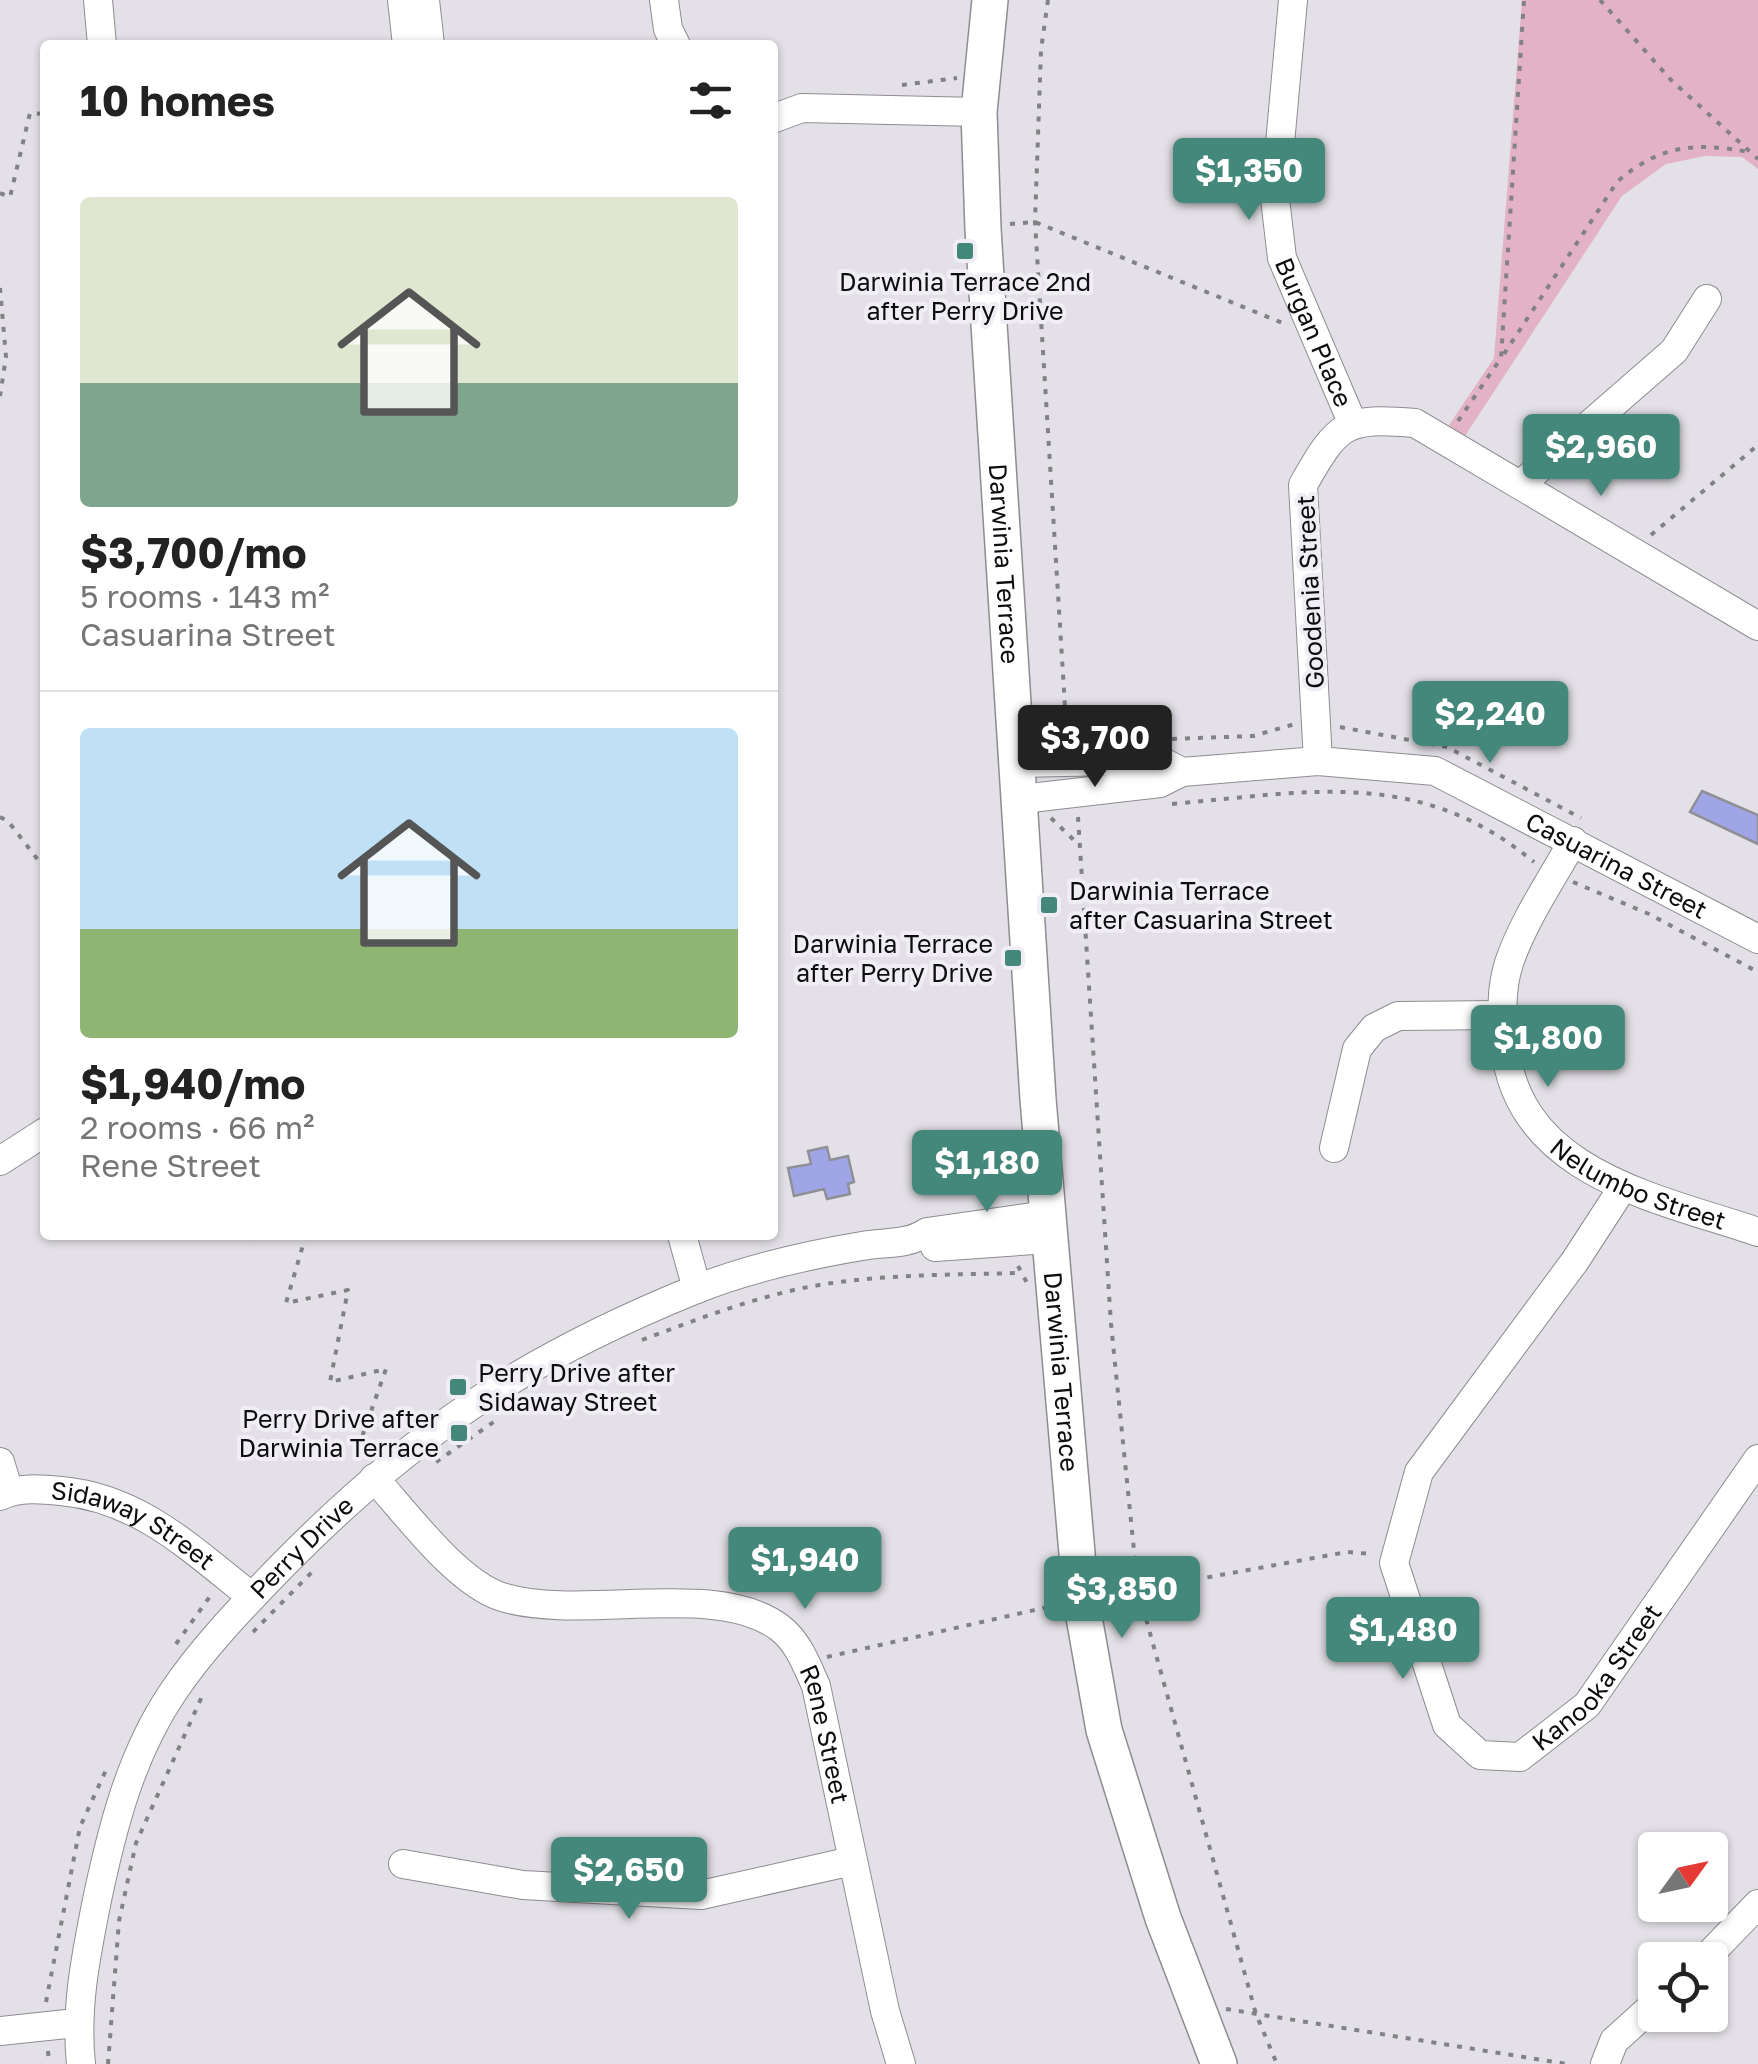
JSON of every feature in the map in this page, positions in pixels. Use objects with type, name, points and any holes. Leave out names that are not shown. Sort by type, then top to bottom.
[{"type":"main road","name":"Darwinia Terrace","points":[[990,0],[979,112],[983,230],[1048,1227],[1081,1600],[1104,1730],[1218,2064]]},
{"type":"street","points":[[98,0],[102,40]]},
{"type":"street","points":[[402,0],[406,40]]},
{"type":"street","points":[[425,0],[429,40]]},
{"type":"street","points":[[664,0],[674,40]]},
{"type":"street","name":"Burgan Place","points":[[1293,0],[1276,198],[1282,258],[1352,422]]},
{"type":"street","points":[[778,117],[802,108],[979,112]]},
{"type":"street","points":[[1520,485],[1674,352],[1707,298]]},
{"type":"street","points":[[1352,422],[1415,423],[1758,626]]},
{"type":"street","name":"Goodenia Street","points":[[1318,761],[1303,485],[1324,448],[1352,422]]},
{"type":"street","name":"Casuarina Street","points":[[1019,763],[1159,760],[1182,772]]},
{"type":"street","name":"Casuarina Street","points":[[1022,799],[1160,784],[1182,772],[1318,761],[1434,771],[1758,939]]},
{"type":"street","name":"Nelumbo Street","points":[[1573,841],[1510,961],[1501,1015],[1506,1062],[1526,1113],[1559,1152],[1623,1187],[1758,1232]]},
{"type":"street","points":[[1334,1148],[1351,1068],[1358,1049],[1374,1028],[1398,1016],[1501,1015]]},
{"type":"street","points":[[0,1160],[40,1135]]},
{"type":"street","name":"Kanooka Street","points":[[1623,1187],[1575,1261],[1419,1472],[1394,1562],[1447,1724],[1480,1755],[1520,1757],[1587,1705],[1758,1458]]},
{"type":"street","name":"Perry Drive","points":[[81,2064],[76,2023],[117,1807],[170,1696],[252,1597],[374,1478],[446,1419],[529,1366],[697,1289],[861,1246],[915,1240],[929,1247],[1048,1227]]},
{"type":"street","points":[[683,1240],[697,1289]]},
{"type":"street","points":[[0,1462],[4,1494]]},
{"type":"street","name":"Rene Street","points":[[374,1478],[462,1572],[498,1596],[545,1606],[707,1605],[751,1611],[781,1629],[805,1662],[816,1686],[884,2011],[901,2064]]},
{"type":"street","name":"Sidaway Street","points":[[4,1494],[40,1489],[98,1494],[160,1523],[252,1597]]},
{"type":"street","points":[[403,1864],[523,1885],[701,1895],[852,1861]]},
{"type":"street","points":[[1721,1942],[1758,1904]]},
{"type":"street","points":[[1606,2064],[1614,2041],[1638,2019]]},
{"type":"street","points":[[0,2031],[76,2023]]},
{"type":"path","points":[[1048,0],[1041,50],[1035,222],[1067,741],[1082,762]]},
{"type":"path","points":[[1501,358],[1524,0]]},
{"type":"path","points":[[1600,0],[1672,80],[1758,159]]},
{"type":"path","points":[[0,193],[10,196],[30,113],[40,114]]},
{"type":"path","points":[[1445,440],[1618,182],[1642,161],[1696,146],[1749,152]]},
{"type":"path","points":[[983,230],[1035,222],[1314,336]]},
{"type":"path","points":[[0,288],[6,357],[0,396]]},
{"type":"path","points":[[1632,551],[1758,445]]},
{"type":"path","points":[[1154,806],[1344,788],[1428,802],[1499,833],[1554,875],[1649,914],[1758,972]]},
{"type":"path","points":[[1084,792],[1078,812],[1111,1324],[1138,1590],[1256,2014],[1277,2064]]},
{"type":"path","points":[[0,817],[8,821],[40,863]]},
{"type":"path","points":[[305,1240],[286,1303],[348,1290],[330,1382],[386,1368],[363,1434],[369,1441]]},
{"type":"path","points":[[805,1662],[1081,1600],[1347,1552],[1396,1556]]},
{"type":"path","points":[[1197,2010],[1204,2005],[1567,2064]]},
{"type":"shaded area","points":[[1522,0],[1758,0],[1758,169],[1742,157],[1705,156],[1666,164],[1622,196],[1465,436],[1449,425],[1494,358]]},
{"type":"building","points":[[1702,791],[1758,815],[1758,844],[1690,812]]},
{"type":"building","points":[[827,1147],[830,1160],[848,1156],[854,1182],[848,1184],[850,1194],[827,1199],[824,1189],[794,1196],[788,1168],[811,1164],[808,1151]]},
{"type":"place","name":"Darwinia Terrace 2nd after Perry Drive","points":[[965,251]]},
{"type":"place","name":"Darwinia Terrace after Casuarina Street","points":[[1049,905]]},
{"type":"place","name":"Darwinia Terrace after Perry Drive","points":[[1013,958]]},
{"type":"place","name":"Perry Drive after Sidaway Street","points":[[458,1387]]},
{"type":"place","name":"Perry Drive after Darwinia Terrace","points":[[459,1433]]}]
